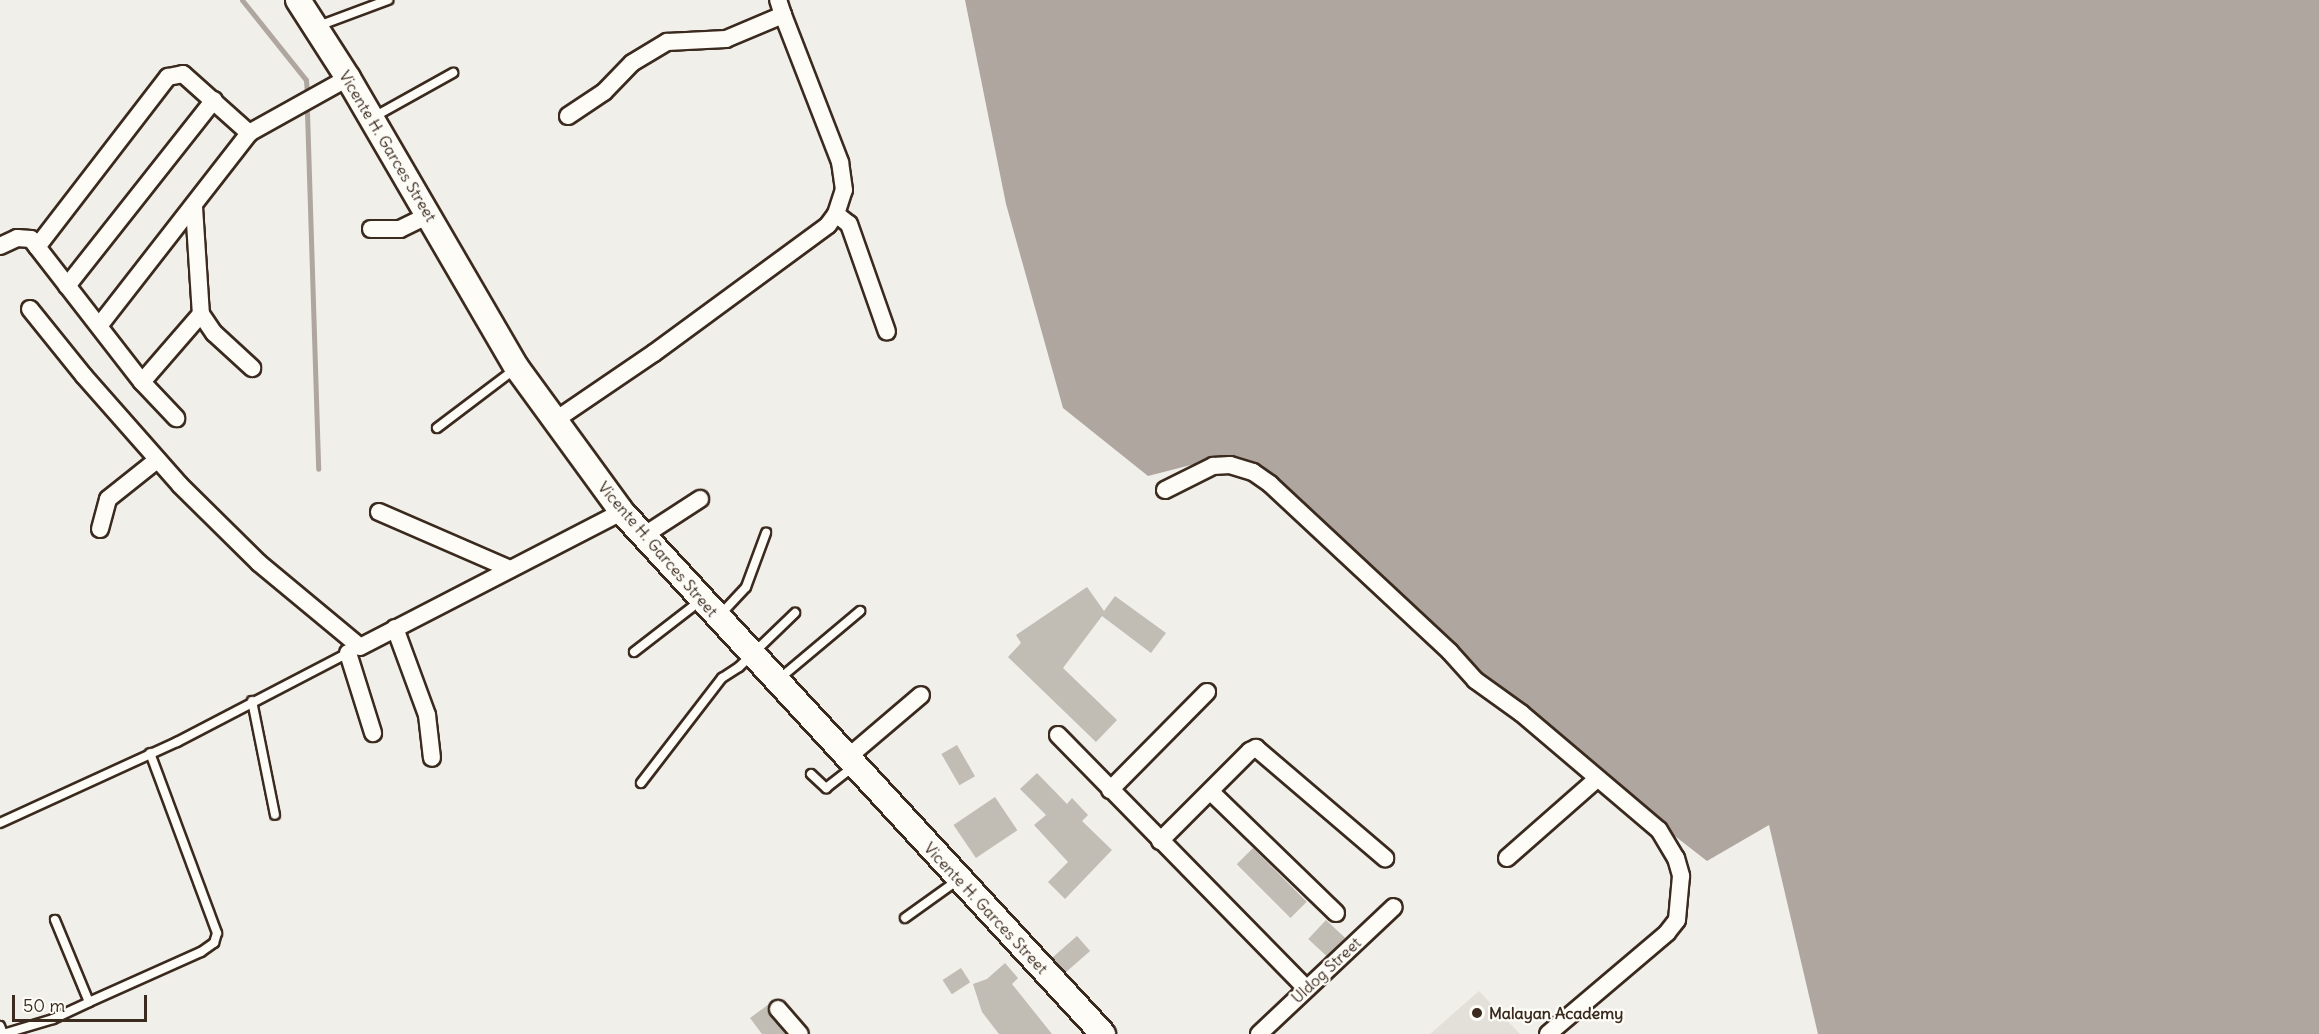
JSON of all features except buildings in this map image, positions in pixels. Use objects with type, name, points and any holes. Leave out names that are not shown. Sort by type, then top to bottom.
[{"type":"street","name":"Vicente H. Garces Street","points":[[298,0],[372,118],[517,368],[622,512],[1103,1034]]},
{"type":"street","points":[[554,421],[664,346],[828,225],[837,214],[844,190],[840,162],[781,7],[726,39],[667,42],[632,63],[604,92],[568,116]]},
{"type":"street","points":[[37,247],[168,77],[183,74],[249,133]]},
{"type":"street","points":[[99,327],[249,133],[348,78]]},
{"type":"street","points":[[67,286],[214,100]]},
{"type":"street","points":[[194,207],[201,314],[214,333],[252,368]]},
{"type":"street","points":[[837,214],[849,224],[887,332]]},
{"type":"street","points":[[371,230],[400,229],[429,215]]},
{"type":"street","points":[[0,246],[25,238],[37,247],[142,382],[176,418]]},
{"type":"street","points":[[30,309],[157,460],[259,563],[354,650],[373,733]]},
{"type":"street","points":[[142,382],[201,314]]},
{"type":"street","points":[[100,529],[108,499],[157,460]]},
{"type":"street","points":[[1166,490],[1213,466],[1230,465],[1253,472],[1450,652],[1475,680],[1521,713],[1659,830],[1676,858],[1681,876],[1677,920],[1667,933],[1548,1034]]},
{"type":"street","points":[[643,536],[700,499]]},
{"type":"street","points":[[379,512],[510,570]]},
{"type":"street","points":[[354,650],[622,512]]},
{"type":"street","points":[[395,628],[427,715],[432,758]]},
{"type":"street","points":[[1110,790],[1207,692]]},
{"type":"street","points":[[850,762],[921,695]]},
{"type":"street","points":[[1058,735],[1306,988]]},
{"type":"street","points":[[1160,841],[1250,751],[1256,748],[1385,858]]},
{"type":"street","points":[[1507,858],[1597,779]]},
{"type":"street","points":[[1211,792],[1336,913]]},
{"type":"street","name":"Uldog Street","points":[[1259,1034],[1394,907]]},
{"type":"street","points":[[778,1009],[800,1034]]},
{"type":"lane","points":[[315,27],[388,0]]},
{"type":"lane","points":[[372,118],[453,73]]},
{"type":"lane","points":[[437,428],[517,368]]},
{"type":"lane","points":[[634,652],[746,587],[766,533]]},
{"type":"lane","points":[[776,681],[860,611]]},
{"type":"lane","points":[[642,783],[722,678],[752,655],[795,613]]},
{"type":"lane","points":[[0,823],[150,753],[354,650]]},
{"type":"lane","points":[[252,702],[275,815]]},
{"type":"lane","points":[[0,1026],[2,1034],[53,1019],[201,952],[214,943],[217,933],[150,753]]},
{"type":"lane","points":[[811,774],[826,788],[850,762]]},
{"type":"lane","points":[[904,918],[959,879]]},
{"type":"lane","points":[[55,920],[89,1002]]},
{"type":"shaded area","points":[[965,0],[2319,0],[2319,1034],[1818,1034],[1769,825],[1707,861],[1568,753],[1519,699],[1471,673],[1313,520],[1218,458],[1148,476],[1063,408],[1006,204]]},
{"type":"shaded area","name":"Malayan Academy","points":[[1479,991],[1520,1034],[1430,1034]]},
{"type":"waterway","points":[[242,0],[306,80],[307,95]]},
{"type":"waterway","points":[[307,112],[318,469]]},
{"type":"place","name":"Malayan Academy","points":[[1477,1013]]}]
